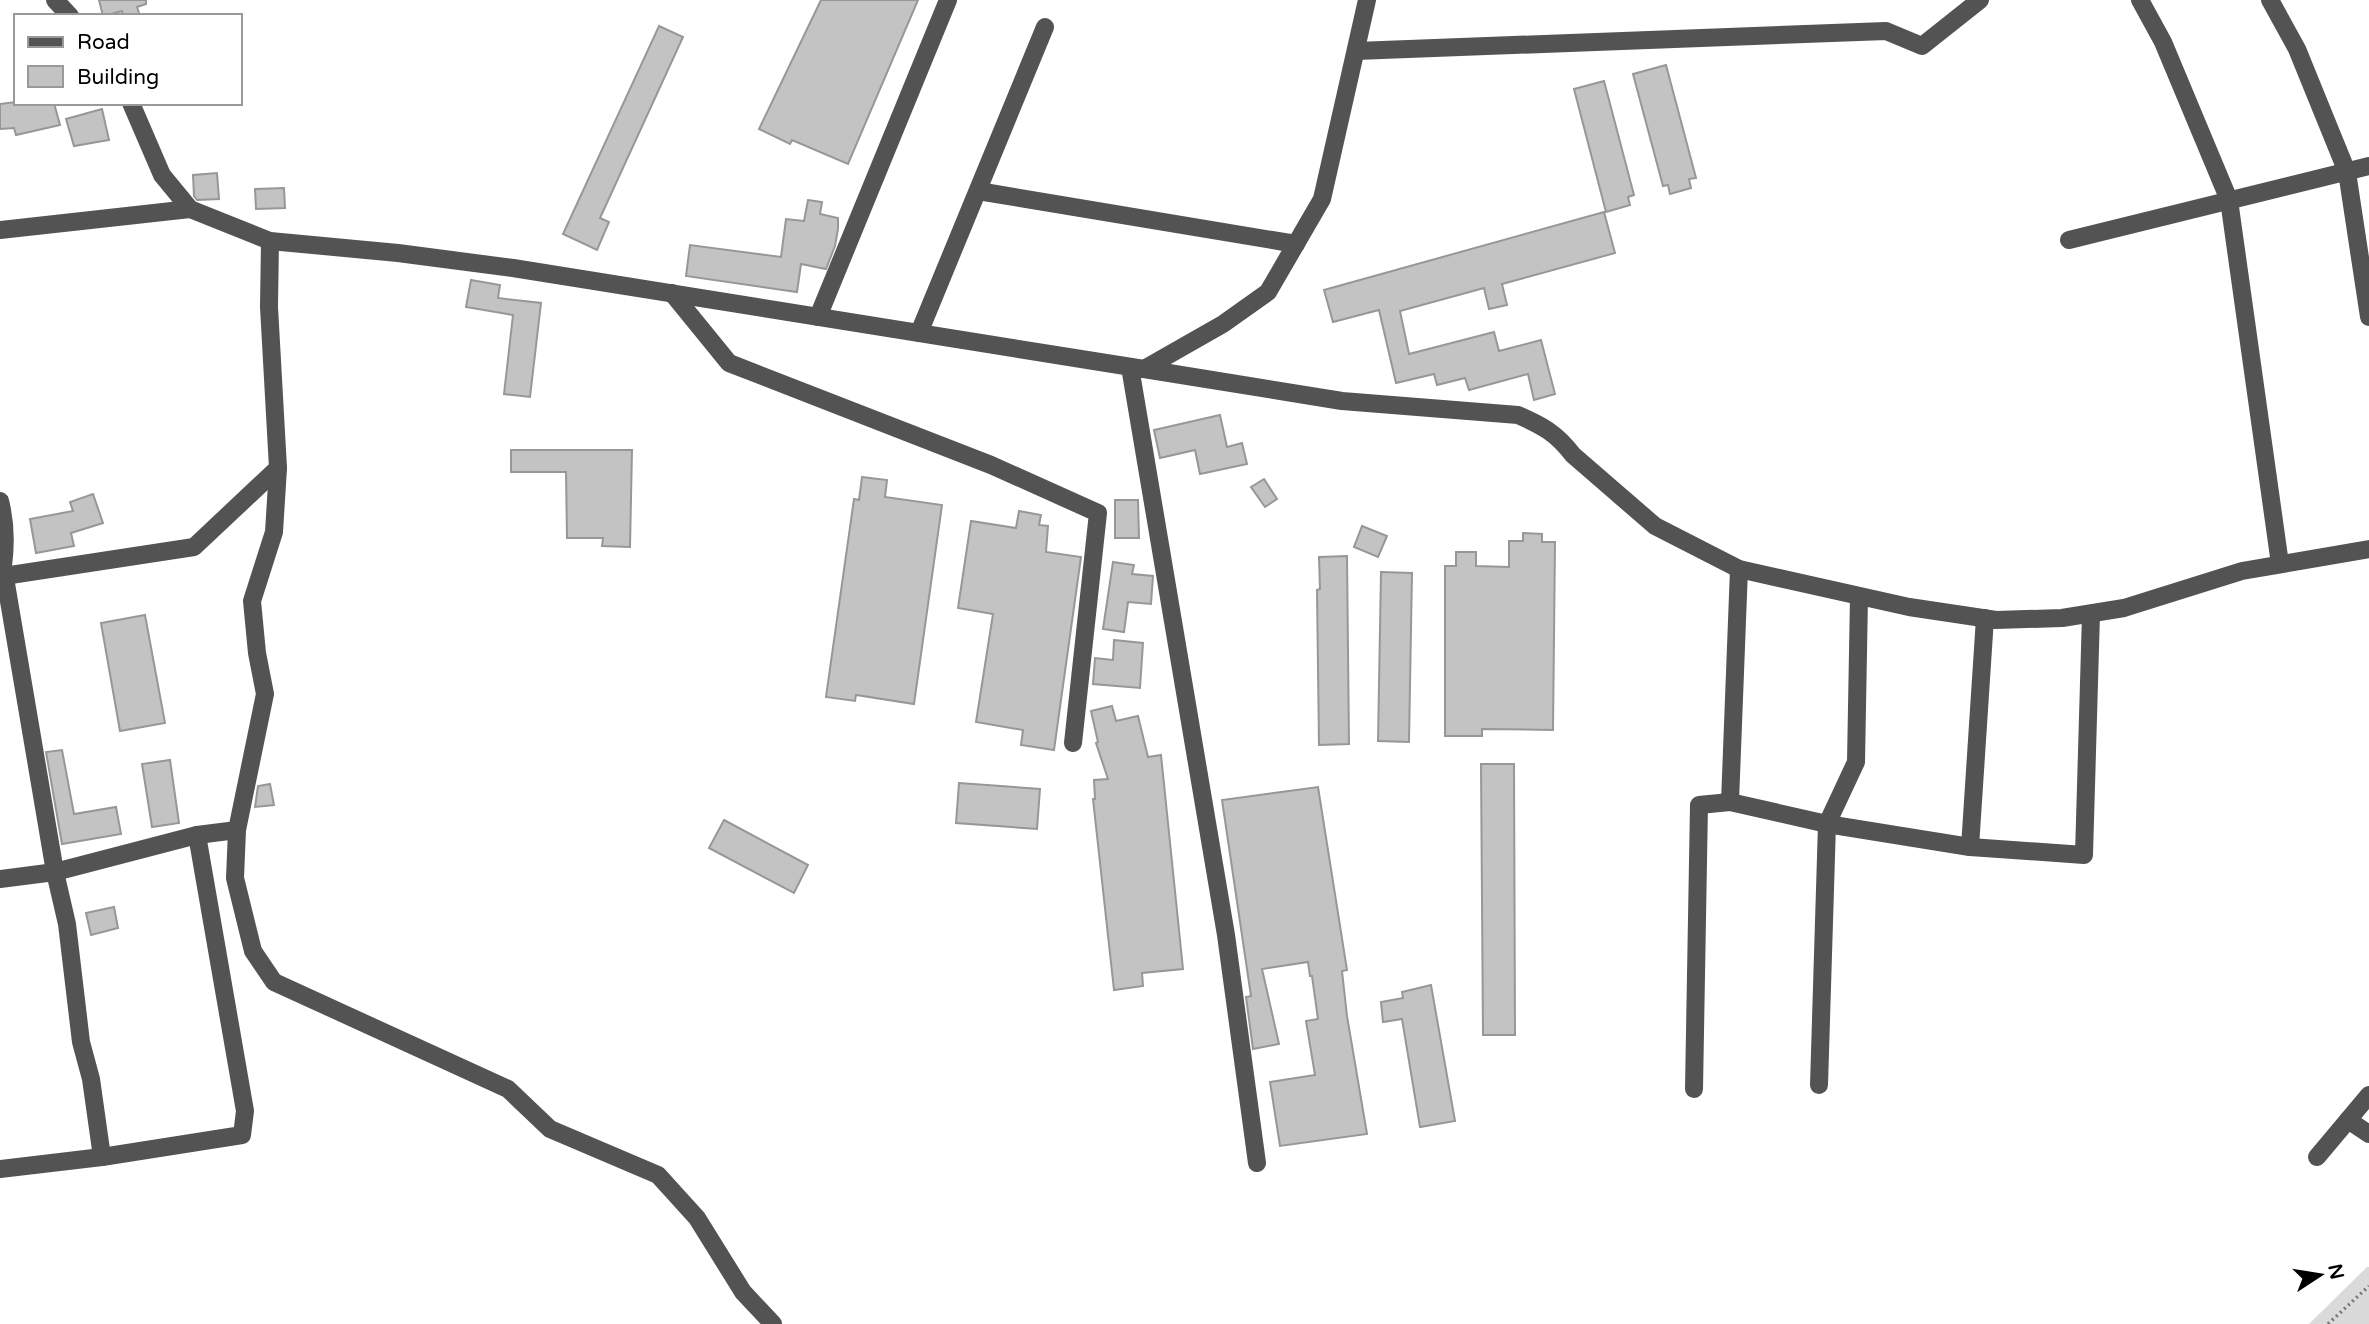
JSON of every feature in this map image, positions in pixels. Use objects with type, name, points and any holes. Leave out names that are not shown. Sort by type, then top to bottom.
[{"type":"street","points":[[55,0],[68,14]]},
{"type":"street","points":[[818,317],[948,0]]},
{"type":"street","points":[[1137,368],[1223,324],[1268,292],[1322,199],[1367,0]]},
{"type":"street","points":[[1356,51],[1886,31],[1922,46],[1980,0]]},
{"type":"street","points":[[2140,0],[2163,42],[2229,200],[2280,564]]},
{"type":"street","points":[[2270,0],[2297,49],[2347,172],[2369,317]]},
{"type":"street","points":[[919,333],[1045,27]]},
{"type":"street","points":[[132,105],[162,175],[190,209]]},
{"type":"street","points":[[2069,240],[2369,166]]},
{"type":"street","points":[[978,191],[1296,244]]},
{"type":"street","points":[[0,230],[190,209],[270,241],[487,264],[1342,401],[1518,415],[1545,427],[1655,526],[1739,569],[1909,607],[1985,618],[2062,618],[2091,614],[2124,608],[2242,571],[2369,550]]},
{"type":"street","points":[[270,241],[269,306],[278,468],[274,532],[252,601],[257,653],[265,694],[236,830],[235,878],[253,951],[274,982],[508,1088],[550,1129],[658,1175],[697,1218],[743,1292],[773,1324]]},
{"type":"street","points":[[672,293],[729,363],[991,466],[1098,513],[1073,743]]},
{"type":"street","points":[[1137,368],[1226,935],[1257,1163]]},
{"type":"street","points":[[2,570],[194,547],[278,468]]},
{"type":"street","points":[[0,501],[6,542],[2,570],[55,872],[67,924],[81,1042],[91,1079],[102,1157]]},
{"type":"street","points":[[1730,802],[1739,569]]},
{"type":"street","points":[[1819,1084],[1827,824],[1856,762],[1859,597]]},
{"type":"street","points":[[1694,1089],[1699,805],[1730,802],[1827,824],[1970,847],[2084,855],[2091,614]]},
{"type":"street","points":[[1970,847],[1985,618]]},
{"type":"street","points":[[0,878],[55,872],[197,835],[236,830]]},
{"type":"street","points":[[0,1169],[102,1157],[243,1135],[245,1111],[197,835]]},
{"type":"street","points":[[2317,1157],[2369,1094]]},
{"type":"street","points":[[2348,1120],[2369,1134]]},
{"type":"path","points":[[2328,1324],[2369,1286]]},
{"type":"shaded area","points":[[2367,1267],[2369,1324],[2309,1324]]},
{"type":"building","points":[[99,0],[146,0],[146,4],[137,7],[139,14],[123,14],[122,11],[102,14]]},
{"type":"building","points":[[821,0],[918,0],[848,164],[792,140],[790,144],[759,129]]},
{"type":"building","points":[[659,26],[683,37],[600,218],[609,222],[597,250],[563,234]]},
{"type":"building","points":[[1666,65],[1696,178],[1689,179],[1691,188],[1670,194],[1668,185],[1663,186],[1633,74]]},
{"type":"building","points":[[1604,81],[1634,195],[1628,197],[1630,205],[1606,212],[1574,89]]},
{"type":"building","points":[[0,104],[55,105],[60,125],[16,135],[14,128],[0,129]]},
{"type":"building","points":[[102,109],[109,140],[74,146],[66,119]]},
{"type":"building","points":[[217,173],[219,199],[197,200],[194,196],[193,175]]},
{"type":"building","points":[[284,188],[285,208],[256,209],[255,189]]},
{"type":"building","points":[[808,200],[822,202],[820,214],[838,218],[838,229],[826,269],[801,264],[797,292],[686,276],[690,245],[781,257],[786,219],[804,221]]},
{"type":"building","points":[[1604,212],[1615,253],[1502,284],[1507,305],[1489,309],[1484,288],[1400,311],[1409,354],[1494,332],[1499,351],[1541,340],[1555,394],[1534,400],[1528,374],[1469,390],[1465,378],[1437,385],[1434,374],[1396,383],[1379,310],[1333,322],[1324,290]]},
{"type":"building","points":[[471,280],[500,285],[498,298],[541,303],[530,397],[504,394],[513,315],[466,307]]},
{"type":"building","points":[[1220,415],[1227,447],[1242,443],[1247,464],[1200,474],[1195,450],[1160,458],[1154,430]]},
{"type":"building","points":[[511,450],[632,450],[630,547],[602,546],[603,538],[567,538],[566,472],[511,472]]},
{"type":"building","points":[[862,477],[887,480],[885,497],[942,505],[914,704],[856,695],[855,701],[826,697],[854,499],[859,500]]},
{"type":"building","points":[[1264,479],[1277,499],[1265,507],[1251,487]]},
{"type":"building","points":[[93,494],[103,523],[71,533],[74,546],[36,553],[30,519],[73,511],[70,502]]},
{"type":"building","points":[[1115,500],[1138,500],[1139,538],[1115,538]]},
{"type":"building","points":[[1019,511],[1041,515],[1039,525],[1048,526],[1046,552],[1081,557],[1054,750],[1021,745],[1023,730],[976,722],[993,614],[958,608],[971,521],[1016,528]]},
{"type":"building","points":[[1362,526],[1387,536],[1378,557],[1354,547]]},
{"type":"building","points":[[1523,533],[1542,534],[1542,542],[1555,542],[1553,730],[1482,729],[1482,736],[1445,736],[1445,566],[1456,566],[1456,552],[1476,552],[1476,566],[1509,567],[1509,541],[1523,541]]},
{"type":"building","points":[[1347,556],[1349,744],[1319,745],[1319,557]]},
{"type":"building","points":[[1113,562],[1134,565],[1132,574],[1153,576],[1151,604],[1128,602],[1124,632],[1103,629]]},
{"type":"building","points":[[1381,572],[1412,573],[1409,742],[1378,741]]},
{"type":"building","points":[[145,615],[165,723],[120,731],[101,623]]},
{"type":"building","points":[[1114,640],[1143,643],[1140,688],[1093,684],[1095,658],[1113,660]]},
{"type":"building","points":[[1112,706],[1116,721],[1138,716],[1148,757],[1161,755],[1183,969],[1142,973],[1143,986],[1114,990],[1093,799],[1094,780],[1108,779],[1096,743],[1098,742],[1091,711]]},
{"type":"building","points":[[62,750],[74,814],[116,807],[121,834],[62,844],[46,752]]},
{"type":"building","points":[[170,760],[179,823],[152,827],[142,764]]},
{"type":"building","points":[[1481,764],[1514,764],[1515,1035],[1483,1035]]},
{"type":"building","points":[[959,783],[1040,789],[1037,829],[956,823]]},
{"type":"building","points":[[270,784],[274,805],[255,807],[258,786]]},
{"type":"building","points":[[1318,787],[1347,970],[1342,971],[1347,1016],[1367,1134],[1280,1146],[1270,1082],[1315,1075],[1306,1021],[1318,1019],[1312,976],[1308,962],[1262,969],[1279,1044],[1253,1049],[1246,997],[1251,996],[1222,800]]},
{"type":"building","points":[[724,820],[808,865],[794,893],[709,848]]},
{"type":"building","points":[[114,907],[118,928],[91,935],[86,913]]},
{"type":"building","points":[[1431,985],[1455,1121],[1420,1127],[1402,1019],[1383,1022],[1381,1002],[1403,998],[1402,992]]}]
